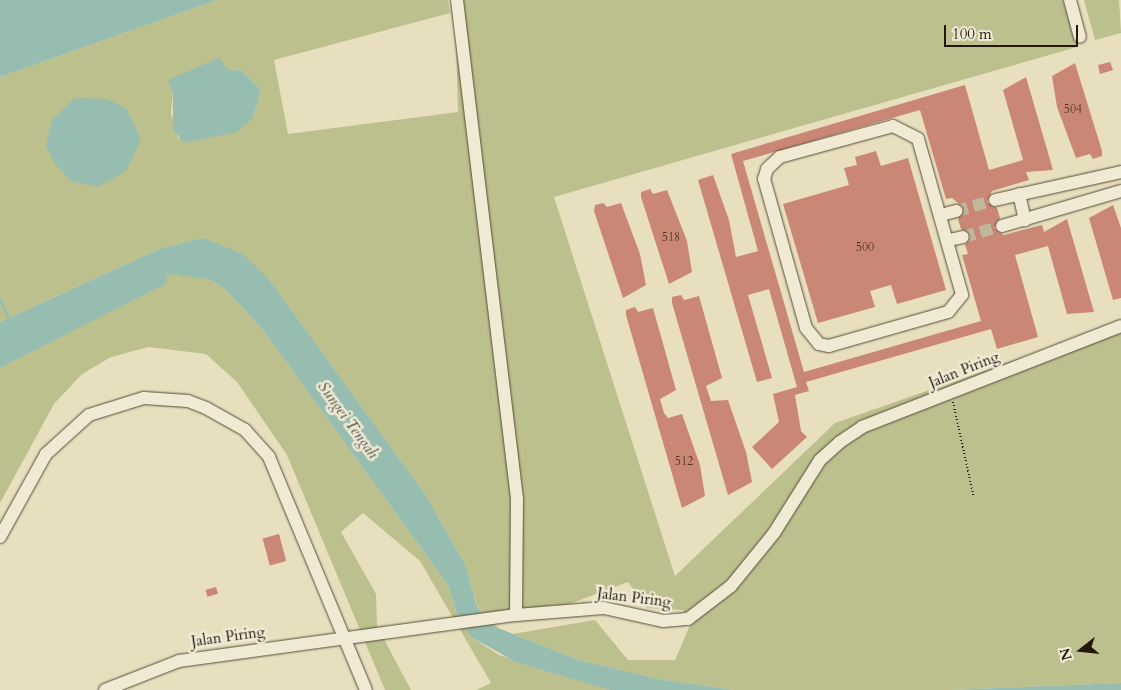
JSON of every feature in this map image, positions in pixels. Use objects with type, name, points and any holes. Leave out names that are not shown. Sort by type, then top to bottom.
[{"type":"lane","points":[[457,0],[517,499],[516,615]]},
{"type":"lane","points":[[1070,0],[1080,37]]},
{"type":"lane","points":[[902,127],[918,139],[949,240],[963,290],[948,312],[829,346],[819,344],[806,328],[764,179],[767,169],[780,157],[902,127]]},
{"type":"lane","points":[[995,200],[1121,172]]},
{"type":"lane","points":[[1002,226],[1121,191]]},
{"type":"lane","points":[[1019,194],[1025,220]]},
{"type":"lane","points":[[941,216],[956,212]]},
{"type":"lane","points":[[949,240],[963,237]]},
{"type":"lane","name":"Jalan Piring","points":[[105,690],[179,661],[342,637],[459,624],[516,615],[604,608],[663,621],[688,619],[731,586],[774,533],[820,460],[840,442],[862,427],[1121,326]]},
{"type":"lane","points":[[0,537],[46,454],[74,425],[115,405],[144,398],[188,401],[244,430],[269,457],[317,563],[342,637],[366,690]]},
{"type":"path","points":[[953,393],[974,498]]},
{"type":"green space","points":[[217,0],[448,0],[450,13],[274,60],[288,134],[458,112],[455,0],[1063,0],[1077,47],[554,197],[675,576],[835,423],[1121,323],[1121,683],[950,690],[734,690],[658,679],[579,660],[513,634],[595,620],[628,660],[675,660],[691,623],[683,610],[647,608],[628,582],[548,612],[489,620],[499,629],[490,625],[476,603],[466,566],[425,494],[269,279],[203,238],[159,249],[0,322],[0,77]],"holes":[[[227,69],[242,71],[261,90],[253,118],[178,139],[171,113],[173,93]]]},
{"type":"green space","points":[[1084,0],[1119,0],[1121,33],[1095,40]]},
{"type":"green space","points":[[174,272],[209,279],[225,289],[263,330],[448,585],[458,617],[471,637],[499,655],[610,690],[476,690],[491,683],[420,561],[363,513],[341,532],[376,594],[377,626],[411,690],[385,690],[287,455],[237,382],[206,354],[149,347],[111,357],[82,374],[54,404],[0,503],[0,368],[165,284],[168,274]]},
{"type":"water","points":[[0,0],[217,0],[0,77]]},
{"type":"water","points":[[219,58],[227,69],[242,71],[261,90],[253,118],[237,132],[184,143],[173,130],[173,93],[168,80]]},
{"type":"water","points":[[75,98],[107,99],[126,108],[141,139],[126,171],[98,187],[71,181],[55,164],[46,145],[52,120]]},
{"type":"water","name":"Sungei Tengah","points":[[203,238],[243,254],[269,279],[425,494],[466,566],[476,604],[490,625],[579,660],[658,679],[734,690],[610,690],[516,662],[471,637],[458,617],[448,585],[263,330],[225,289],[209,279],[168,274],[166,284],[0,368],[0,322],[159,249]]},
{"type":"water","points":[[1121,683],[1121,690],[950,690]]},
{"type":"building","points":[[1110,62],[1113,70],[1100,74],[1098,65]]},
{"type":"building","points":[[1075,63],[1102,151],[1102,156],[1093,159],[1090,154],[1076,158],[1057,107],[1052,76]]},
{"type":"building","points":[[1026,77],[1053,170],[1026,172],[1029,180],[992,191],[987,202],[997,208],[1000,218],[994,228],[1004,235],[1042,225],[1044,232],[1067,219],[1094,312],[1067,314],[1048,246],[1015,255],[1038,337],[997,349],[991,329],[806,382],[809,391],[795,395],[801,431],[807,437],[772,469],[752,447],[779,422],[773,394],[797,387],[769,289],[748,295],[772,378],[757,382],[698,180],[713,175],[729,220],[736,257],[758,251],[731,154],[965,85],[989,170],[1023,160],[1003,90]],"holes":[[[920,110],[946,199],[952,198],[964,208],[958,219],[961,229],[971,236],[965,245],[968,254],[962,255],[981,321],[804,372],[743,161]]]},
{"type":"building","points":[[876,151],[881,166],[908,158],[946,290],[897,304],[891,285],[870,291],[875,307],[818,323],[783,204],[849,185],[844,168],[857,165],[855,157]]},
{"type":"building","points":[[650,189],[653,194],[667,190],[687,241],[692,272],[669,284],[641,197],[641,192]]},
{"type":"building","points":[[603,203],[607,207],[621,203],[640,254],[646,285],[623,298],[594,211],[595,205]]},
{"type":"building","points":[[1113,205],[1121,228],[1121,298],[1113,300],[1089,218]]},
{"type":"building","points":[[681,295],[684,300],[699,296],[722,378],[706,386],[711,401],[728,400],[746,452],[752,482],[728,495],[672,303],[672,297]]},
{"type":"building","points":[[635,307],[638,312],[653,308],[676,390],[660,399],[664,413],[668,418],[682,414],[700,465],[705,496],[682,508],[626,315],[626,310]]},
{"type":"building","points":[[279,534],[286,561],[270,565],[263,538]]},
{"type":"building","points":[[216,587],[218,594],[207,597],[205,590]]},
{"type":"waterway","points":[[0,299],[10,321]]},
{"type":"tunnel","points":[[956,211],[995,200]]},
{"type":"tunnel","points":[[963,237],[1002,226]]}]
